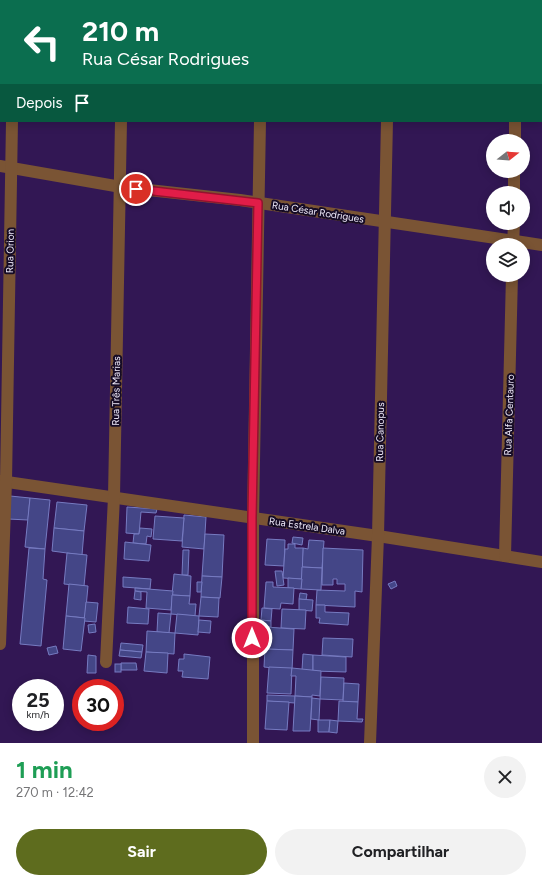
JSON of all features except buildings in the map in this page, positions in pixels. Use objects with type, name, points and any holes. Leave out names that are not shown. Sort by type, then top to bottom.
[{"type":"street","name":"Rua Orion","points":[[0,644],[3,481],[5,167],[12,122]]},
{"type":"street","name":"Rua Três Marias","points":[[106,662],[114,497],[121,122]]},
{"type":"street","points":[[252,743],[252,518],[260,122]]},
{"type":"street","name":"Rua Canopus","points":[[370,743],[378,536],[387,122]]},
{"type":"street","points":[[515,122],[515,134]]},
{"type":"street","name":"Rua César Rodrigues","points":[[5,167],[120,187],[258,203],[487,238]]},
{"type":"street","name":"Rua César Rodrigues","points":[[530,244],[542,245]]},
{"type":"street","name":"Rua Alfa Centauro","points":[[505,556],[512,282]]},
{"type":"street","name":"Rua Estrela Dalva","points":[[3,481],[378,536],[542,562]]},
{"type":"route","points":[[136,189],[258,203],[252,518],[252,638]]}]
